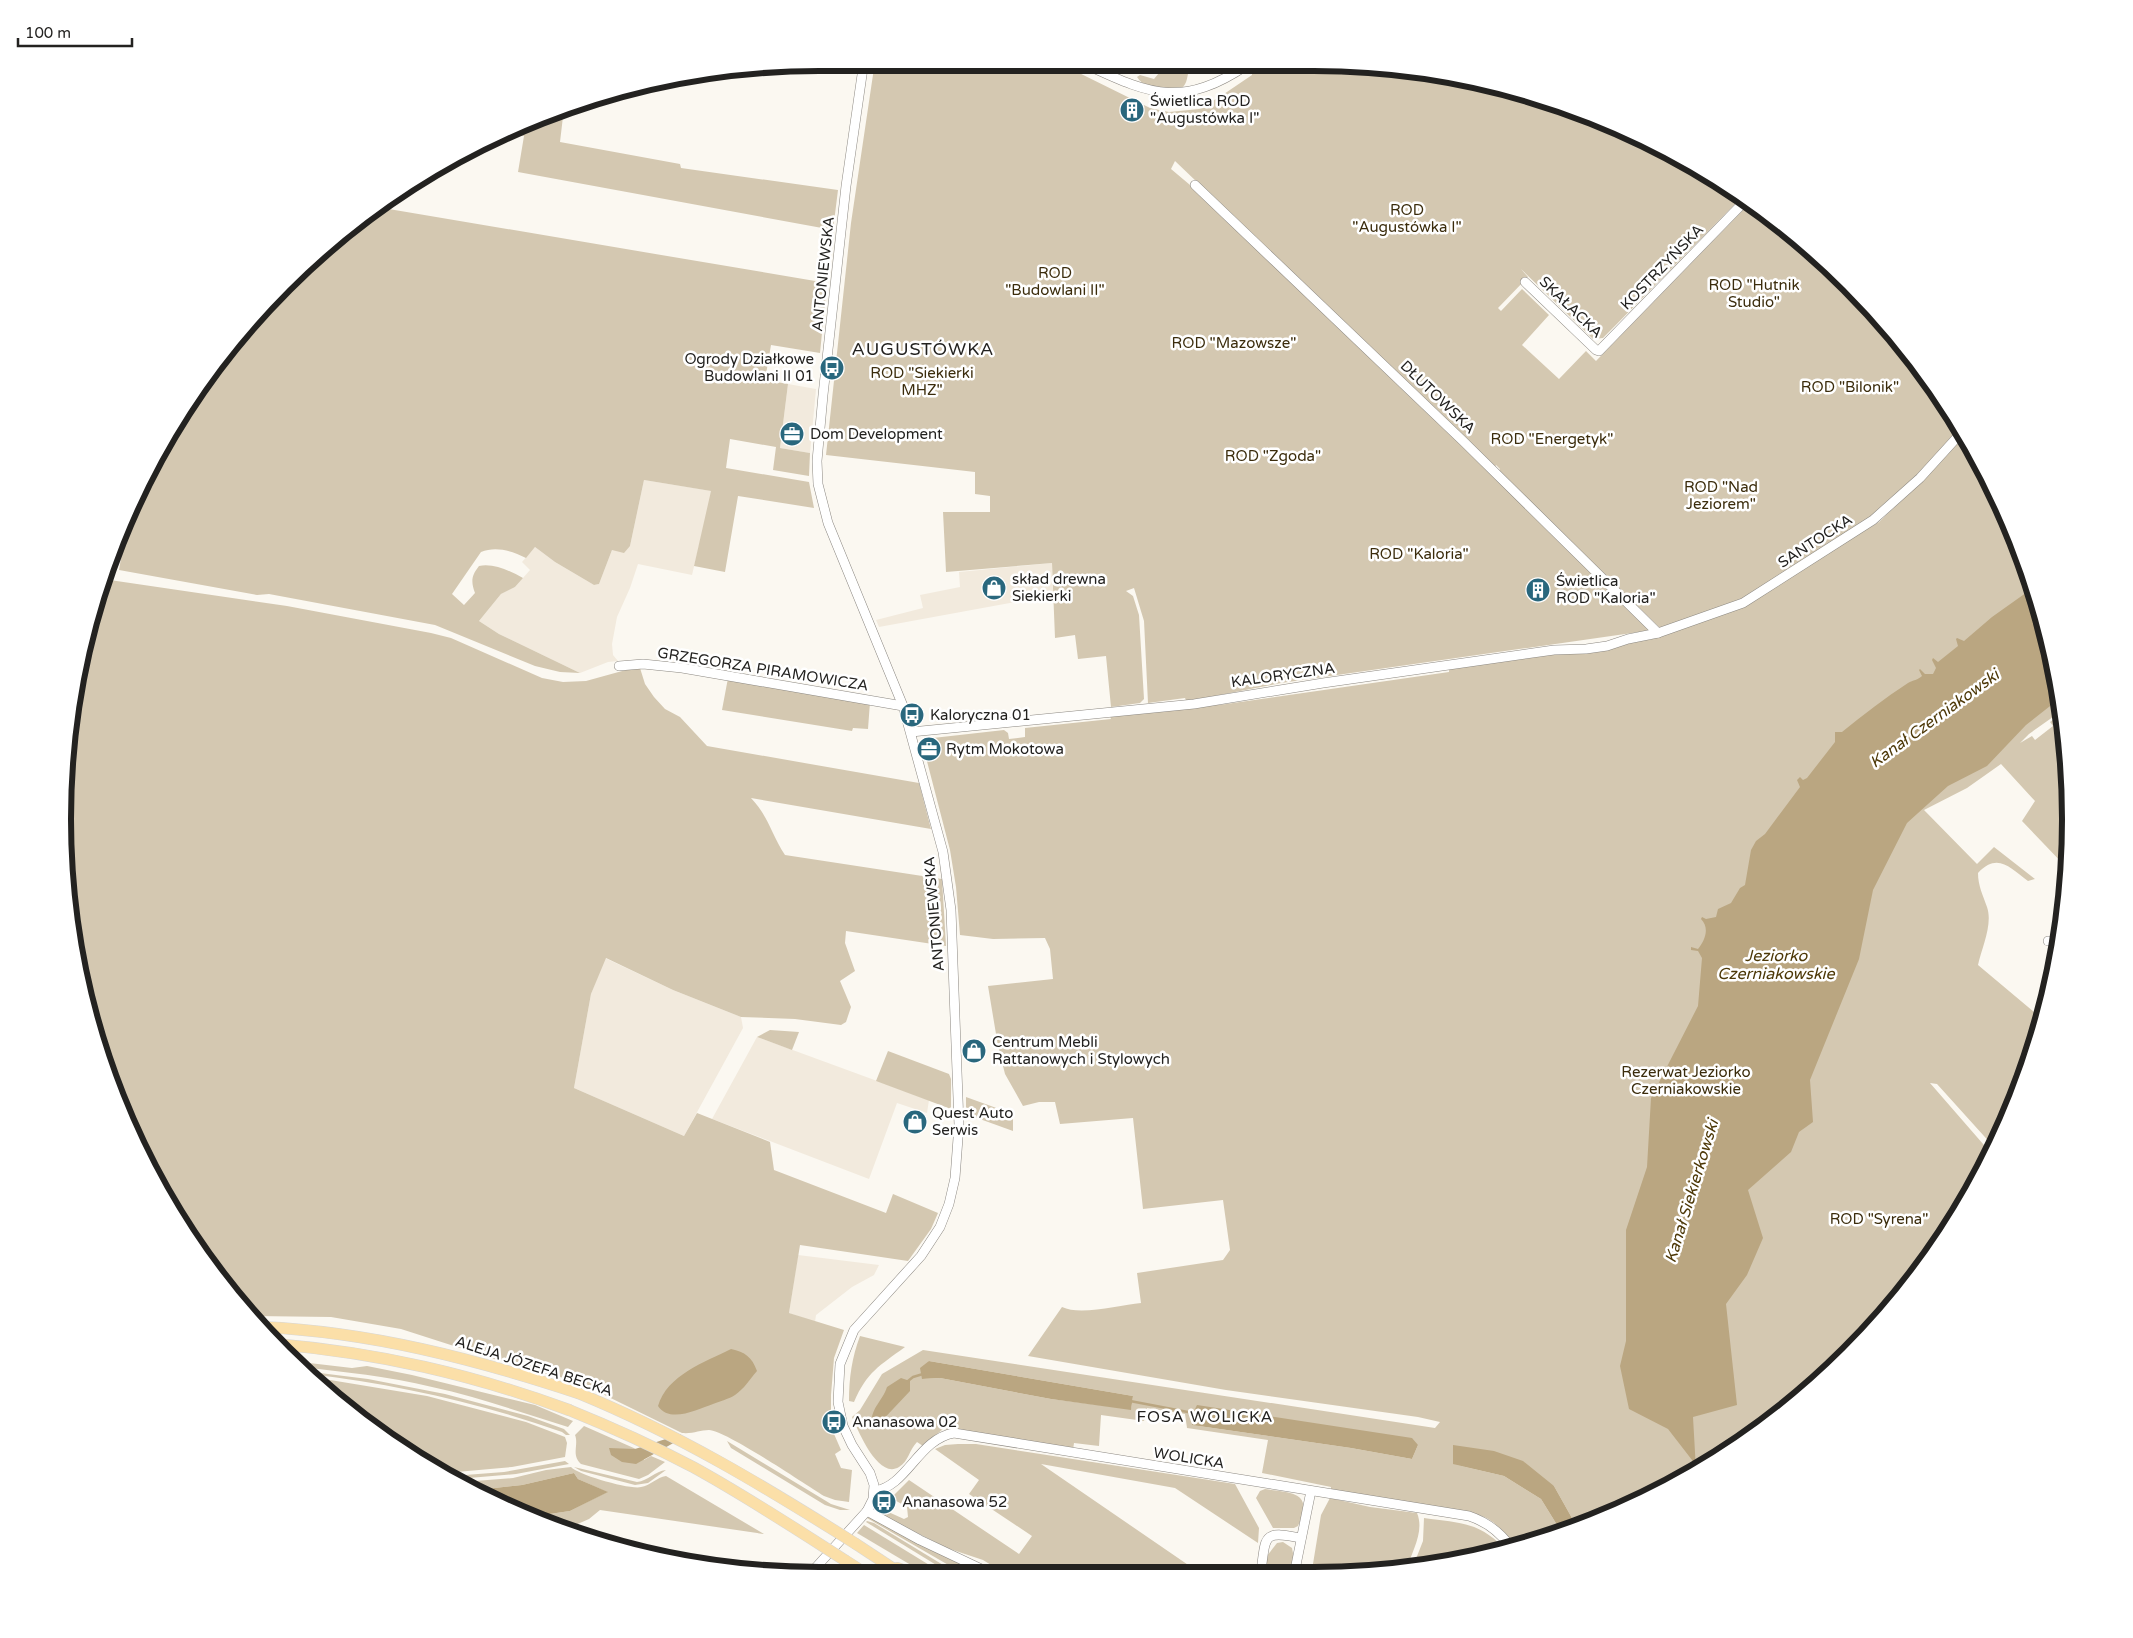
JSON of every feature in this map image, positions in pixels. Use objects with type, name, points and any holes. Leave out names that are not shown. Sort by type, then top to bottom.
[{"type":"main road","name":"ALEJA JÓZEFA BECKA","points":[[271,1328],[318,1331],[423,1348],[488,1365],[578,1393],[617,1409],[702,1451],[890,1566]]},
{"type":"main road","name":"ALEJA JÓZEFA BECKA","points":[[287,1345],[349,1351],[422,1365],[492,1384],[569,1410],[619,1430],[693,1467],[778,1517],[855,1567]]},
{"type":"street","name":"ANTONIEWSKA","points":[[863,71],[838,252],[821,414],[817,473],[819,495],[826,518],[903,706],[937,826],[948,885],[957,1058],[958,1152],[949,1204],[934,1238],[921,1256],[854,1330],[840,1364],[838,1393],[841,1416],[852,1445],[870,1472],[874,1491]]},
{"type":"street","points":[[1101,71],[1144,89],[1178,93],[1191,92],[1210,86],[1236,71]]},
{"type":"street","name":"DŁUTOWSKA","points":[[1195,185],[1463,441],[1658,633]]},
{"type":"street","name":"KOSTRZYŃSKA","points":[[1598,351],[1741,205]]},
{"type":"street","name":"SKAŁACKA","points":[[1525,282],[1598,351]]},
{"type":"street","name":"SANTOCKA","points":[[1658,633],[1743,603],[1873,520],[1920,478],[1957,438]]},
{"type":"street","name":"KALORYCZNA","points":[[911,732],[1194,704],[1286,688],[1536,652],[1607,646],[1628,639],[1658,633]]},
{"type":"street","name":"GRZEGORZA PIRAMOWICZA","points":[[619,666],[643,664],[682,668],[903,706]]},
{"type":"street","name":"WOLICKA","points":[[874,1491],[891,1485],[933,1440],[943,1435],[954,1433],[1469,1516],[1483,1520],[1494,1528],[1506,1541]]},
{"type":"street","points":[[815,1567],[867,1511],[873,1499],[874,1491]]},
{"type":"street","points":[[1296,1567],[1311,1491]]},
{"type":"street","points":[[867,1511],[920,1540],[977,1567]]},
{"type":"street","points":[[1262,1567],[1265,1542],[1271,1536],[1278,1533],[1301,1538]]},
{"type":"shaded area","points":[[788,384],[816,389],[810,453],[780,448]]},
{"type":"shaded area","points":[[644,480],[712,491],[692,575],[638,564],[617,617],[612,644],[613,655],[618,661],[608,662],[580,673],[499,634],[479,621],[501,594],[515,587],[530,570],[522,562],[535,547],[555,562],[594,585],[599,584],[612,550],[630,546]]},
{"type":"shaded area","points":[[1052,563],[1053,595],[879,627],[876,620],[923,608],[920,595],[960,587],[959,572]]},
{"type":"shaded area","points":[[605,958],[673,990],[741,1017],[743,1028],[684,1136],[574,1088],[591,994]]},
{"type":"shaded area","points":[[757,1037],[929,1100],[927,1113],[897,1103],[869,1179],[712,1119]]},
{"type":"shaded area","points":[[798,1255],[879,1265],[874,1275],[852,1287],[816,1315],[815,1322],[789,1313]]},
{"type":"green space","points":[[874,71],[1075,71],[1150,108],[1169,112],[1199,109],[1252,75],[1252,71],[1363,73],[1412,78],[1508,97],[1600,128],[1645,148],[1688,171],[1737,202],[1603,338],[1593,339],[1521,269],[1528,277],[1498,308],[1501,311],[1522,289],[1549,315],[1522,345],[1559,379],[1586,351],[1596,361],[1745,208],[1807,257],[1843,290],[1907,364],[1956,435],[1901,491],[1862,523],[1741,600],[1662,630],[1499,471],[1500,469],[1496,465],[1495,467],[1175,161],[1171,169],[1196,190],[1653,630],[1281,683],[1215,696],[1219,705],[1449,672],[1449,668],[1638,639],[1649,640],[1740,606],[1879,522],[1936,467],[1959,440],[1985,488],[2005,533],[2036,625],[2047,673],[2054,716],[2029,734],[2020,743],[2032,736],[2035,740],[2053,726],[2050,722],[2055,719],[2060,770],[2062,819],[2060,861],[2022,821],[2035,801],[2001,764],[1967,788],[1924,810],[1977,864],[1994,847],[2035,879],[2028,881],[2010,867],[1998,863],[1985,867],[1978,873],[1989,921],[1978,965],[2036,1014],[2022,1059],[1989,1141],[1937,1084],[1930,1083],[1986,1148],[1962,1193],[1936,1234],[1907,1274],[1843,1348],[1769,1412],[1729,1441],[1688,1467],[1645,1490],[1573,1520],[1554,1486],[1453,1464],[1504,1476],[1541,1499],[1557,1526],[1509,1541],[1499,1527],[1479,1515],[1331,1490],[1331,1487],[1262,1473],[1268,1440],[1187,1428],[1185,1414],[1147,1408],[1144,1421],[1101,1415],[1099,1446],[1074,1443],[1073,1450],[943,1429],[923,1446],[917,1442],[902,1465],[891,1469],[876,1460],[870,1452],[852,1417],[860,1410],[882,1374],[923,1350],[1435,1428],[1440,1422],[1418,1417],[1226,1390],[1028,1356],[1062,1307],[1089,1310],[1141,1303],[1137,1273],[1223,1260],[1230,1250],[1223,1200],[1143,1209],[1133,1118],[1060,1124],[1055,1102],[1039,1102],[1023,1106],[1005,1074],[998,1046],[988,986],[1053,979],[1050,949],[1045,938],[993,939],[960,935],[956,887],[950,850],[922,742],[924,739],[1004,730],[1008,733],[1009,739],[1025,737],[1025,728],[1111,719],[1110,716],[1189,707],[1185,698],[1148,703],[1144,621],[1134,588],[1126,591],[1133,596],[1139,615],[1144,699],[1140,703],[1111,707],[1106,656],[1078,659],[1075,635],[1055,638],[1052,563],[946,572],[943,512],[990,512],[990,496],[975,494],[975,472],[826,455],[851,223]],"holes":[[[929,1361],[1133,1396],[1131,1409],[1051,1399],[940,1378],[922,1379]],[[1192,1425],[1418,1445],[1412,1459],[1351,1448]]]},
{"type":"green space","points":[[1158,71],[1189,71],[1183,87],[1151,87],[1137,77],[1140,75],[1154,79],[1159,73]]},
{"type":"green space","points":[[563,117],[560,142],[680,164],[681,168],[838,190],[833,230],[518,172],[524,136],[518,135]]},
{"type":"green space","points":[[388,209],[827,283],[820,353],[771,345],[765,380],[788,384],[780,448],[810,453],[809,476],[773,470],[776,447],[730,439],[726,468],[809,482],[814,508],[738,496],[725,572],[694,566],[711,491],[644,480],[630,546],[624,553],[612,550],[599,584],[594,585],[555,562],[535,547],[526,558],[504,550],[492,549],[481,552],[452,594],[464,605],[475,593],[472,579],[479,566],[485,565],[507,570],[523,578],[515,587],[501,594],[479,621],[499,634],[580,673],[560,672],[535,666],[435,625],[269,594],[257,595],[119,570],[123,547],[148,488],[171,445],[197,404],[226,364],[290,290],[326,257]]},
{"type":"green space","points":[[111,580],[287,606],[431,633],[451,638],[542,678],[563,682],[586,681],[633,668],[640,668],[645,684],[654,697],[665,709],[680,717],[707,746],[919,783],[931,829],[751,798],[762,812],[785,855],[942,879],[946,946],[846,931],[845,943],[855,971],[840,981],[851,1007],[846,1022],[841,1025],[795,1019],[741,1017],[673,990],[606,958],[591,994],[574,1088],[684,1136],[697,1113],[770,1142],[774,1170],[886,1213],[893,1194],[938,1213],[931,1229],[908,1261],[800,1245],[789,1313],[844,1330],[834,1358],[831,1427],[841,1450],[835,1454],[841,1468],[852,1470],[849,1502],[824,1496],[732,1439],[709,1430],[682,1433],[576,1381],[519,1367],[401,1329],[331,1317],[261,1316],[226,1274],[197,1234],[171,1193],[148,1150],[128,1105],[97,1013],[78,917],[71,819],[78,721],[97,625]]},
{"type":"green space","points":[[728,678],[870,702],[868,729],[853,728],[852,731],[722,710]]},
{"type":"green space","points":[[770,1030],[799,1032],[792,1050],[757,1037]]},
{"type":"green space","points":[[888,1051],[949,1074],[951,1079],[951,1109],[876,1081]]},
{"type":"green space","points":[[966,1097],[1013,1114],[1013,1131],[966,1114]]},
{"type":"green space","points":[[860,1336],[905,1347],[869,1376],[854,1402],[849,1401],[850,1384],[853,1360]]},
{"type":"green space","points":[[306,1363],[352,1368],[367,1366],[412,1375],[535,1405],[573,1421],[568,1427],[449,1391],[416,1383],[312,1368]]},
{"type":"green space","points":[[317,1373],[368,1379],[445,1394],[528,1416],[564,1429],[570,1435],[500,1412],[437,1396],[320,1375]]},
{"type":"green space","points":[[324,1379],[427,1396],[526,1422],[565,1437],[567,1443],[565,1457],[512,1467],[455,1472],[404,1441],[364,1412]]},
{"type":"green space","points":[[584,1426],[636,1449],[644,1460],[651,1456],[665,1462],[648,1475],[639,1479],[581,1464],[576,1457],[575,1435]]},
{"type":"green space","points":[[727,1441],[831,1504],[850,1510],[840,1510],[825,1505],[731,1448]]},
{"type":"green space","points":[[976,1444],[1235,1484],[1259,1528],[1258,1543],[1175,1488],[1041,1464],[1191,1567],[994,1567],[983,1560],[947,1548],[880,1514],[880,1511],[884,1510],[904,1519],[908,1517],[907,1507],[891,1498],[909,1480],[1019,1554],[1032,1536],[969,1494],[979,1480],[935,1449],[945,1445]]},
{"type":"green space","points":[[565,1461],[569,1464],[516,1474],[466,1478],[461,1475],[504,1472]]},
{"type":"green space","points":[[571,1467],[594,1478],[635,1487],[644,1486],[666,1476],[764,1534],[600,1510],[589,1519],[575,1525],[545,1515],[570,1511],[607,1492],[578,1479],[574,1473],[522,1485],[486,1489],[472,1481],[513,1478],[546,1470]]},
{"type":"green space","points":[[574,1467],[637,1482],[666,1470],[648,1483],[635,1485],[581,1471]]},
{"type":"green space","points":[[1265,1489],[1291,1493],[1302,1500],[1304,1506],[1298,1526],[1294,1528],[1273,1528],[1256,1498],[1260,1491]]},
{"type":"green space","points":[[1330,1498],[1370,1507],[1417,1513],[1419,1520],[1418,1535],[1410,1560],[1363,1565],[1312,1567],[1321,1515]]},
{"type":"green space","points":[[870,1517],[971,1567],[952,1567],[867,1518]]},
{"type":"green space","points":[[1424,1518],[1476,1528],[1499,1543],[1416,1559],[1423,1541]]},
{"type":"green space","points":[[866,1522],[874,1523],[946,1567],[940,1567]]},
{"type":"green space","points":[[864,1525],[933,1567],[914,1567],[857,1533]]},
{"type":"green space","points":[[1283,1542],[1292,1548],[1294,1559],[1293,1567],[1265,1567],[1267,1556],[1277,1543]]},
{"type":"water","name":"Jeziorko Czerniakowskie","points":[[2026,593],[2036,625],[2052,704],[2026,725],[1987,766],[1948,786],[1907,823],[1873,890],[1859,959],[1810,1080],[1813,1122],[1799,1132],[1791,1152],[1748,1190],[1763,1238],[1747,1275],[1726,1304],[1737,1405],[1693,1417],[1696,1462],[1693,1464],[1668,1429],[1629,1409],[1620,1366],[1626,1341],[1626,1230],[1647,1167],[1651,1098],[1698,1006],[1702,958],[1698,951],[1691,950],[1691,947],[1698,949],[1703,942],[1706,930],[1701,919],[1702,917],[1706,919],[1716,917],[1718,909],[1731,903],[1740,888],[1745,885],[1751,850],[1756,841],[1765,834],[1800,787],[1797,780],[1800,777],[1803,780],[1807,778],[1835,742],[1835,732],[1842,732],[1908,683],[1922,676],[1920,669],[1925,674],[1933,674],[1936,668],[1932,660],[1933,658],[1938,662],[1958,646],[1957,638],[1964,641],[1992,617]]},
{"type":"water","points":[[731,1349],[747,1356],[753,1362],[757,1371],[738,1393],[727,1399],[684,1414],[670,1414],[658,1406],[663,1395],[678,1378]]},
{"type":"water","points":[[929,1361],[1133,1396],[1131,1410],[1051,1399],[940,1378],[922,1379],[920,1368]]},
{"type":"water","points":[[901,1378],[910,1381],[910,1391],[877,1426],[871,1424],[875,1408],[887,1387]]},
{"type":"water","points":[[1197,1405],[1412,1438],[1418,1445],[1412,1459],[1351,1448],[1192,1425],[1193,1413]]},
{"type":"water","points":[[681,1434],[677,1441],[636,1464],[622,1462],[611,1455],[609,1448],[635,1449]]},
{"type":"water","points":[[1453,1445],[1494,1451],[1523,1461],[1554,1486],[1573,1520],[1557,1526],[1541,1499],[1504,1476],[1453,1464]]},
{"type":"water","points":[[574,1473],[578,1479],[608,1492],[570,1511],[545,1515],[486,1489],[522,1485]]},
{"type":"waterway","points":[[908,1381],[913,1377],[923,1374]]},
{"type":"waterway","points":[[1130,1401],[1193,1413]]},
{"type":"place","name":"Świetlica ROD \"Augustówka I\"","points":[[1132,110]]},
{"type":"place","name":"Ogrody Działkowe Budowlani II 01","points":[[832,368]]},
{"type":"place","name":"Dom Development","points":[[792,434]]},
{"type":"place","name":"skład drewna Siekierki","points":[[994,588]]},
{"type":"place","name":"Świetlica ROD \"Kaloria\"","points":[[1538,590]]},
{"type":"place","name":"Kaloryczna 01","points":[[912,715]]},
{"type":"place","name":"Rytm Mokotowa","points":[[929,749]]},
{"type":"place","name":"Centrum Mebli Rattanowych i Stylowych","points":[[974,1051]]},
{"type":"place","name":"Quest Auto Serwis","points":[[915,1122]]},
{"type":"place","name":"Ananasowa 02","points":[[834,1422]]},
{"type":"place","name":"Ananasowa 52","points":[[884,1502]]},
{"type":"district","name":"AUGUSTÓWKA","points":[[923,349]]},
{"type":"district","name":"FOSA WOLICKA","points":[[1205,1416]]},
{"type":"park label","name":"ROD \"Augustówka I\"","points":[[1407,218]]},
{"type":"park label","name":"ROD \"Budowlani II\"","points":[[1055,282]]},
{"type":"park label","name":"ROD \"Hutnik Studio\"","points":[[1754,294]]},
{"type":"park label","name":"ROD \"Mazowsze\"","points":[[1234,343]]},
{"type":"park label","name":"ROD \"Siekierki MHZ\"","points":[[922,382]]},
{"type":"park label","name":"ROD \"Bilonik\"","points":[[1850,387]]},
{"type":"park label","name":"ROD \"Energetyk\"","points":[[1552,439]]},
{"type":"park label","name":"ROD \"Zgoda\"","points":[[1273,456]]},
{"type":"park label","name":"ROD \"Nad Jeziorem\"","points":[[1721,496]]},
{"type":"park label","name":"ROD \"Kaloria\"","points":[[1419,554]]},
{"type":"park label","name":"Rezerwat Jeziorko Czerniakowskie","points":[[1686,1080]]},
{"type":"park label","name":"ROD \"Syrena\"","points":[[1879,1219]]},
{"type":"water label","name":"Kanał Czerniakowski","points":[[1934,718]]},
{"type":"water label","name":"Kanał Siekierkowski","points":[[1691,1191]]}]
